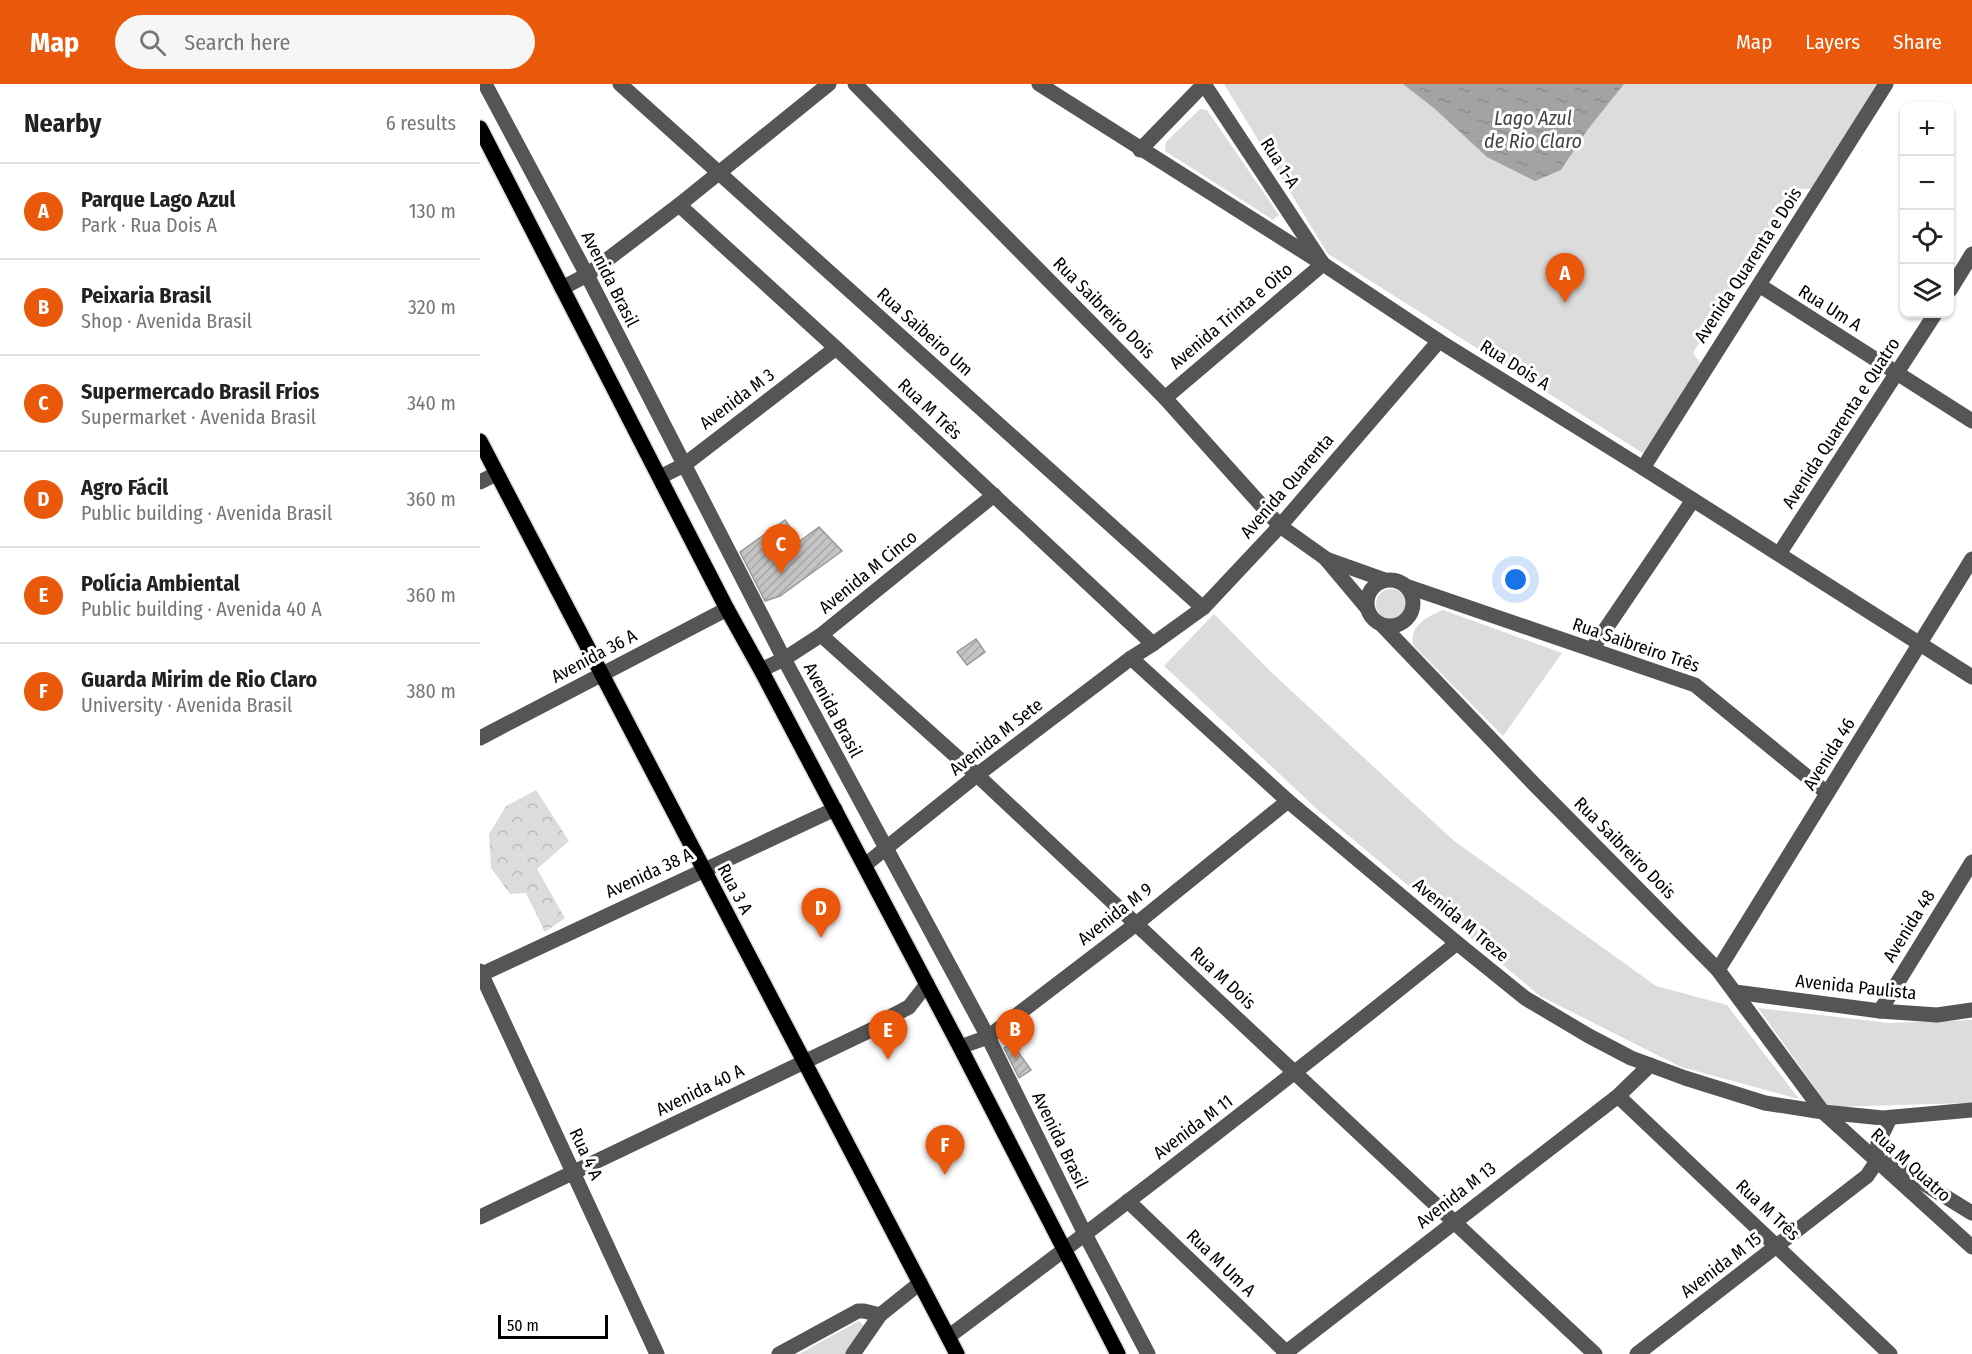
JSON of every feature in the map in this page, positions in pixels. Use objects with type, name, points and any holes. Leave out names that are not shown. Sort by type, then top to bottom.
[{"type":"main road","points":[[480,128],[727,609],[762,670],[865,865],[1118,1354]]},
{"type":"main road","name":"Rua 3 A","points":[[480,441],[957,1354]]},
{"type":"street","name":"Avenida Brasil","points":[[485,84],[587,275],[784,659],[988,1037],[1085,1234],[1148,1354]]},
{"type":"street","name":"Rua Saibeiro Um","points":[[620,84],[1203,608]]},
{"type":"street","points":[[562,288],[587,275],[679,206],[829,84]]},
{"type":"street","name":"Rua Saibreiro Dois","points":[[855,84],[1165,398],[1280,526],[1325,558],[1367,608]]},
{"type":"street","name":"Rua Dois A","points":[[1039,84],[1323,264],[1439,341],[1972,677]]},
{"type":"street","points":[[1140,150],[1204,84]]},
{"type":"street","name":"Rua 1-A","points":[[1204,84],[1323,264]]},
{"type":"street","name":"Avenida Quarenta e Dois","points":[[1643,468],[1886,84]]},
{"type":"street","name":"Rua M Três","points":[[679,206],[836,348],[1153,644]]},
{"type":"street","points":[[1954,283],[1972,254]]},
{"type":"street","name":"Avenida Trinta e Oito","points":[[1165,398],[1323,264]]},
{"type":"street","name":"Rua Um A","points":[[1759,285],[1972,421]]},
{"type":"street","name":"Avenida Quarenta e Quatro","points":[[1779,554],[1932,318]]},
{"type":"street","name":"Avenida Quarenta","points":[[1153,644],[1203,608],[1280,526],[1439,341]]},
{"type":"street","name":"Avenida M 3","points":[[660,477],[684,465],[836,348]]},
{"type":"street","points":[[480,482],[496,474]]},
{"type":"street","name":"Avenida M Cinco","points":[[762,670],[821,635],[994,495]]},
{"type":"street","points":[[1592,649],[1693,500]]},
{"type":"street","name":"Rua Saibreiro Dois","points":[[1325,558],[1385,580]]},
{"type":"street","name":"Avenida 46","points":[[1718,970],[1972,559]]},
{"type":"street","points":[[1385,580],[1400,581],[1406,586],[1414,600],[1410,615],[1405,622],[1390,627],[1382,625],[1370,615],[1367,608],[1372,588],[1385,580]]},
{"type":"street","name":"Rua Saibreiro Três","points":[[1406,586],[1701,688],[1827,793]]},
{"type":"street","name":"Rua Saibreiro Três","points":[[1414,600],[1437,596]]},
{"type":"street","name":"Avenida 36 A","points":[[480,738],[727,609]]},
{"type":"street","name":"Rua Saibreiro Dois","points":[[1382,625],[1532,782],[1718,970],[1823,1112]]},
{"type":"street","name":"Rua M Dois","points":[[821,635],[977,775],[1595,1354]]},
{"type":"street","name":"Avenida M Sete","points":[[865,865],[977,775],[1131,658],[1153,644]]},
{"type":"street","name":"Avenida M Treze","points":[[1131,658],[1288,801],[1457,943],[1525,998],[1589,1036],[1631,1058],[1765,1103],[1823,1112],[1890,1118],[1972,1110]]},
{"type":"street","name":"Avenida M 9","points":[[960,1047],[988,1037],[1136,924],[1288,801]]},
{"type":"street","name":"Avenida 38 A","points":[[480,973],[835,809]]},
{"type":"street","name":"Avenida 48","points":[[1880,1011],[1972,862]]},
{"type":"street","name":"Avenida M 11","points":[[948,1337],[1296,1073],[1457,943]]},
{"type":"street","name":"Rua 4 A","points":[[480,973],[657,1354]]},
{"type":"street","name":"Avenida 40 A","points":[[480,1217],[873,1029],[909,1007],[927,984]]},
{"type":"street","name":"Avenida Paulista","points":[[1735,993],[1880,1011],[1937,1015],[1972,1010]]},
{"type":"street","name":"Avenida M 13","points":[[1286,1353],[1618,1095],[1650,1065]]},
{"type":"street","name":"Rua M Três","points":[[1618,1095],[1890,1354]]},
{"type":"street","name":"Rua M Quatro","points":[[1823,1112],[1878,1159],[1972,1247]]},
{"type":"street","points":[[1890,1118],[1878,1143],[1878,1159],[1972,1213]]},
{"type":"street","name":"Avenida M 15","points":[[1637,1354],[1867,1176],[1878,1159]]},
{"type":"street","name":"Rua M Um A","points":[[1128,1201],[1286,1353]]},
{"type":"street","points":[[853,1354],[880,1315],[920,1283]]},
{"type":"street","points":[[779,1354],[858,1311],[880,1315]]},
{"type":"green space","points":[[1224,84],[1880,84],[1814,189],[1797,189],[1693,353],[1701,364],[1646,453],[1641,452],[1328,254]]},
{"type":"green space","points":[[1200,109],[1207,110],[1279,215],[1273,220],[1165,151],[1166,142]]},
{"type":"green space","points":[[1391,589],[1402,593],[1406,604],[1402,615],[1391,619],[1380,615],[1376,604],[1380,593]]},
{"type":"green space","points":[[1443,610],[1562,653],[1503,736],[1414,646],[1413,633],[1420,623]]},
{"type":"green space","points":[[1214,614],[1271,672],[1453,840],[1656,986],[1727,1005],[1799,1099],[1681,1067],[1540,996],[1318,810],[1164,666]]},
{"type":"green space","points":[[536,790],[569,841],[537,869],[565,918],[545,932],[526,893],[510,894],[491,868],[489,834],[506,806]]},
{"type":"green space","points":[[1758,1008],[1890,1023],[1972,1020],[1972,1103],[1829,1107]]},
{"type":"green space","points":[[859,1321],[866,1328],[847,1354],[799,1354]]},
{"type":"water","name":"Lago Azul de Rio Claro","points":[[1403,84],[1624,84],[1588,129],[1561,170],[1535,181],[1487,157],[1435,109]]},
{"type":"building","points":[[785,520],[800,541],[819,527],[842,551],[780,596],[765,601],[740,552]]},
{"type":"building","points":[[976,639],[985,652],[967,665],[957,652]]},
{"type":"building","points":[[1012,1043],[1031,1070],[1019,1078],[1004,1048]]},
{"type":"place","name":"Parque Lago Azul","points":[[1565,303]]},
{"type":"place","name":"Supermercado Brasil Frios","points":[[781,574]]},
{"type":"place","name":"Agro Fácil","points":[[821,938]]},
{"type":"place","name":"Peixaria Brasil","points":[[1015,1059]]},
{"type":"place","name":"Polícia Ambiental","points":[[888,1060]]},
{"type":"place","name":"Guarda Mirim de Rio Claro","points":[[945,1175]]}]
